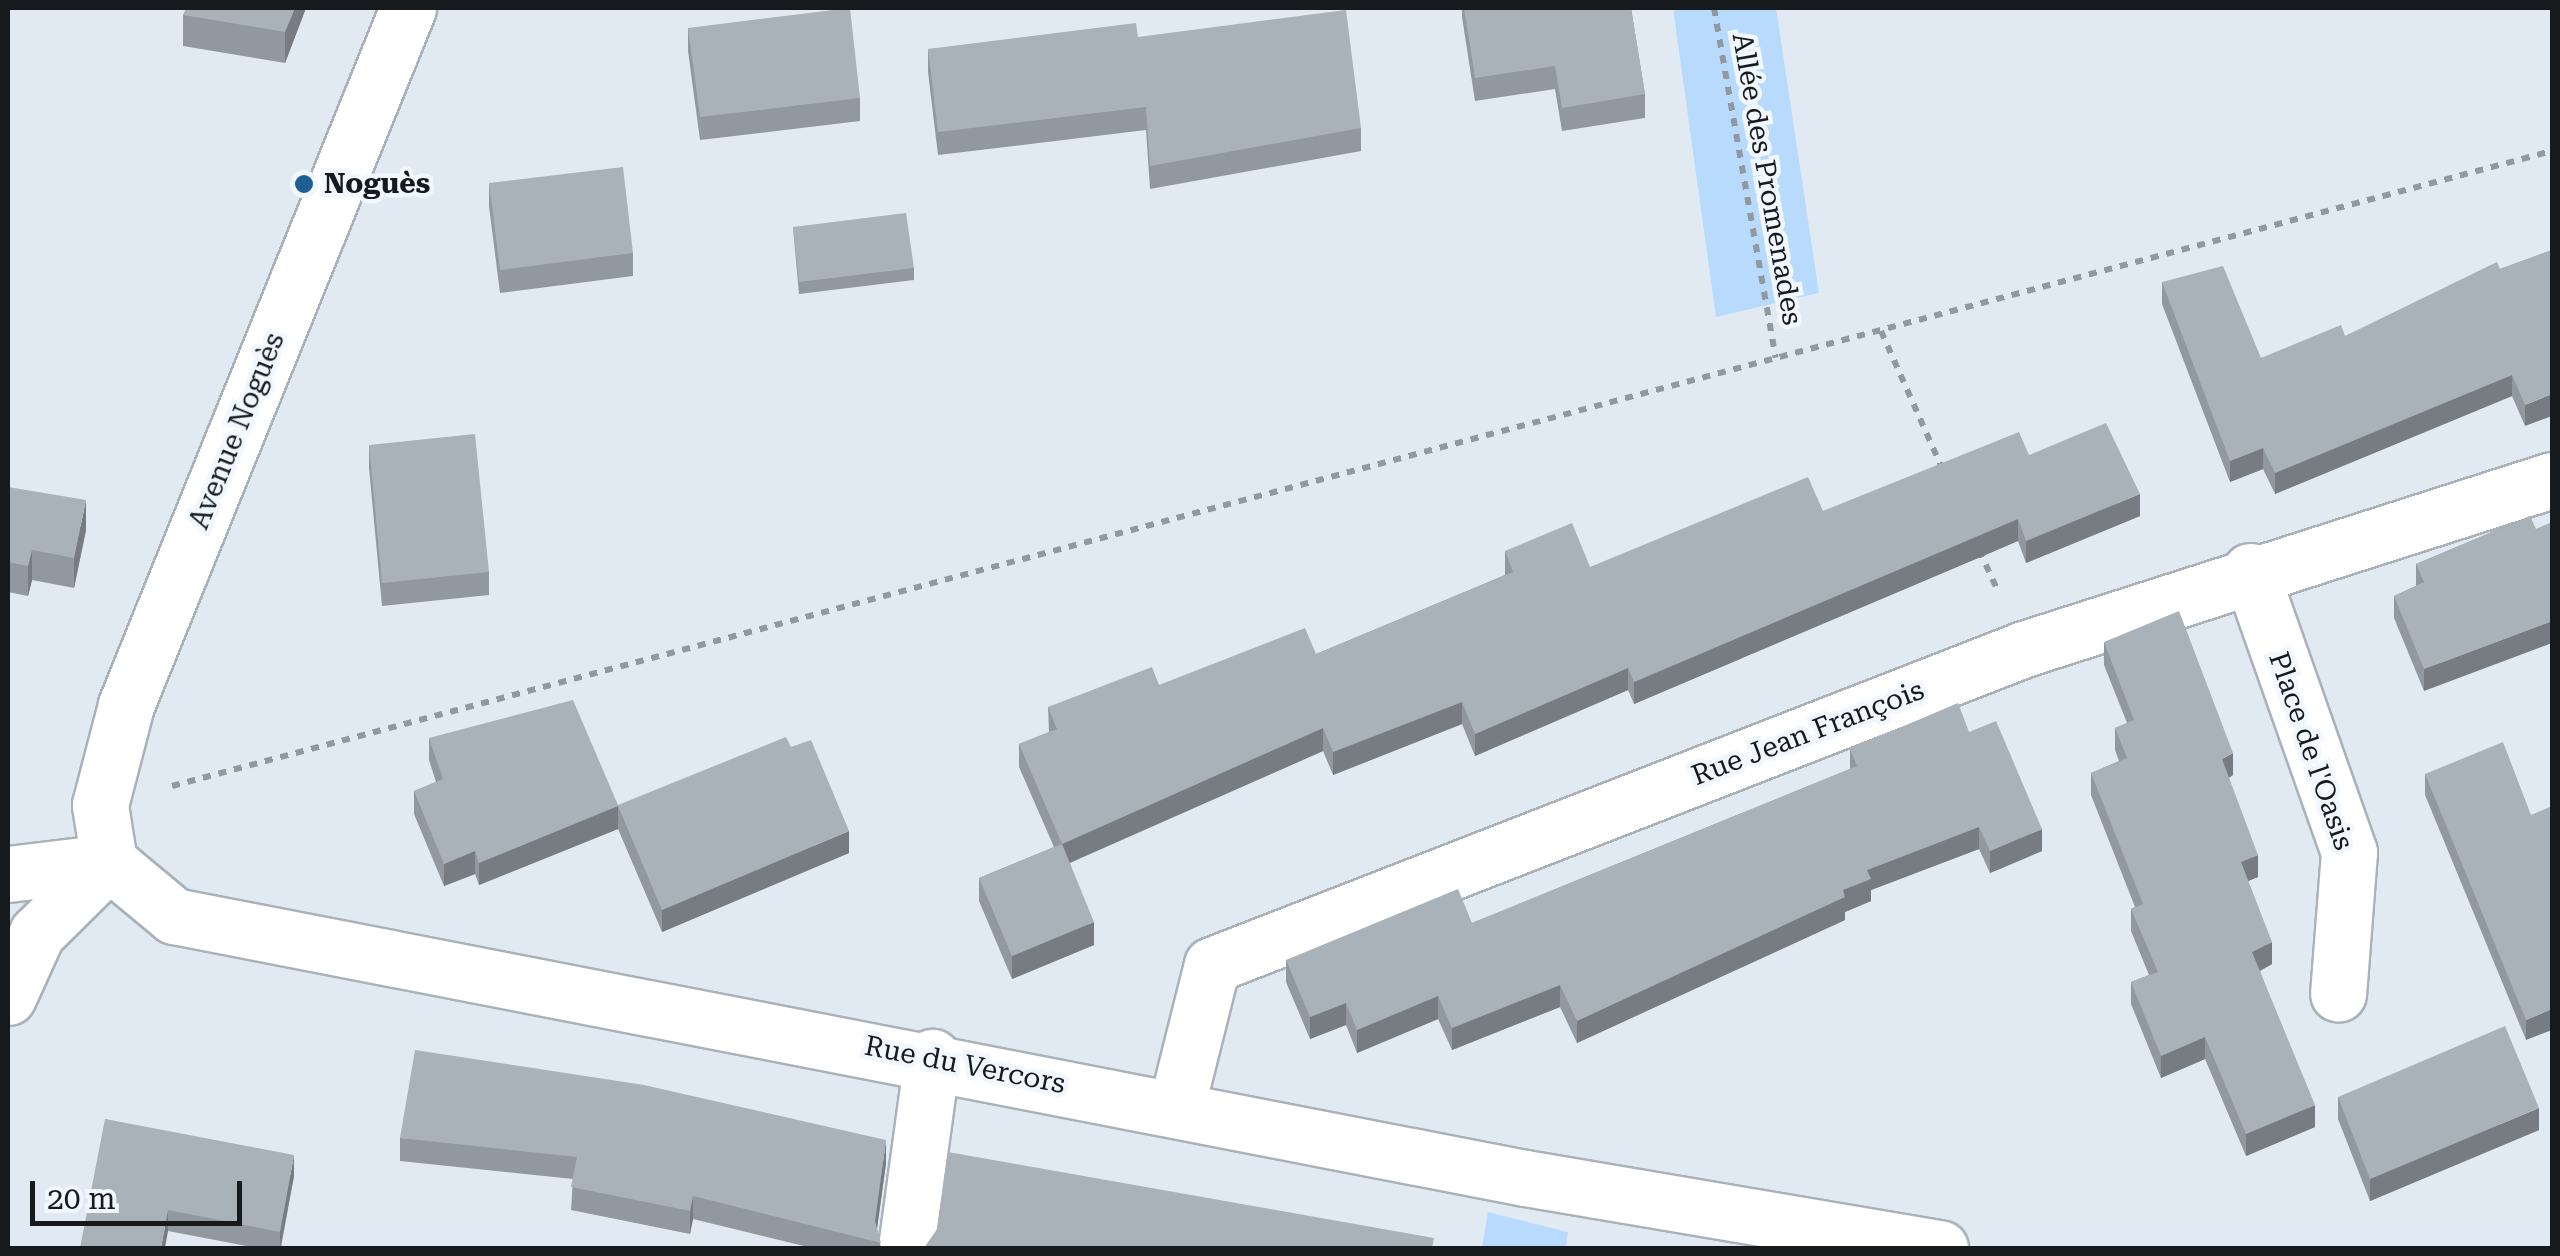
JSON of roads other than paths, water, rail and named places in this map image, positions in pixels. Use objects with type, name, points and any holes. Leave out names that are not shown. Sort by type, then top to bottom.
[{"type":"street","name":"Avenue Noguès","points":[[109,862],[100,805],[126,706],[408,8]]},
{"type":"street","name":"Rue Jean François","points":[[1176,1108],[1212,965],[2024,649],[2250,571],[2552,480]]},
{"type":"street","name":"Place de l'Oasis","points":[[2250,571],[2349,852],[2338,994]]},
{"type":"street","name":"Rue du Vercors","points":[[109,862],[174,916],[932,1057],[1176,1108],[1940,1248]]},
{"type":"street","points":[[8,874],[109,862]]},
{"type":"street","points":[[8,997],[36,933],[109,862]]},
{"type":"street","points":[[906,1248],[932,1057]]},
{"type":"place","name":"Noguès","points":[[304,184]]}]
